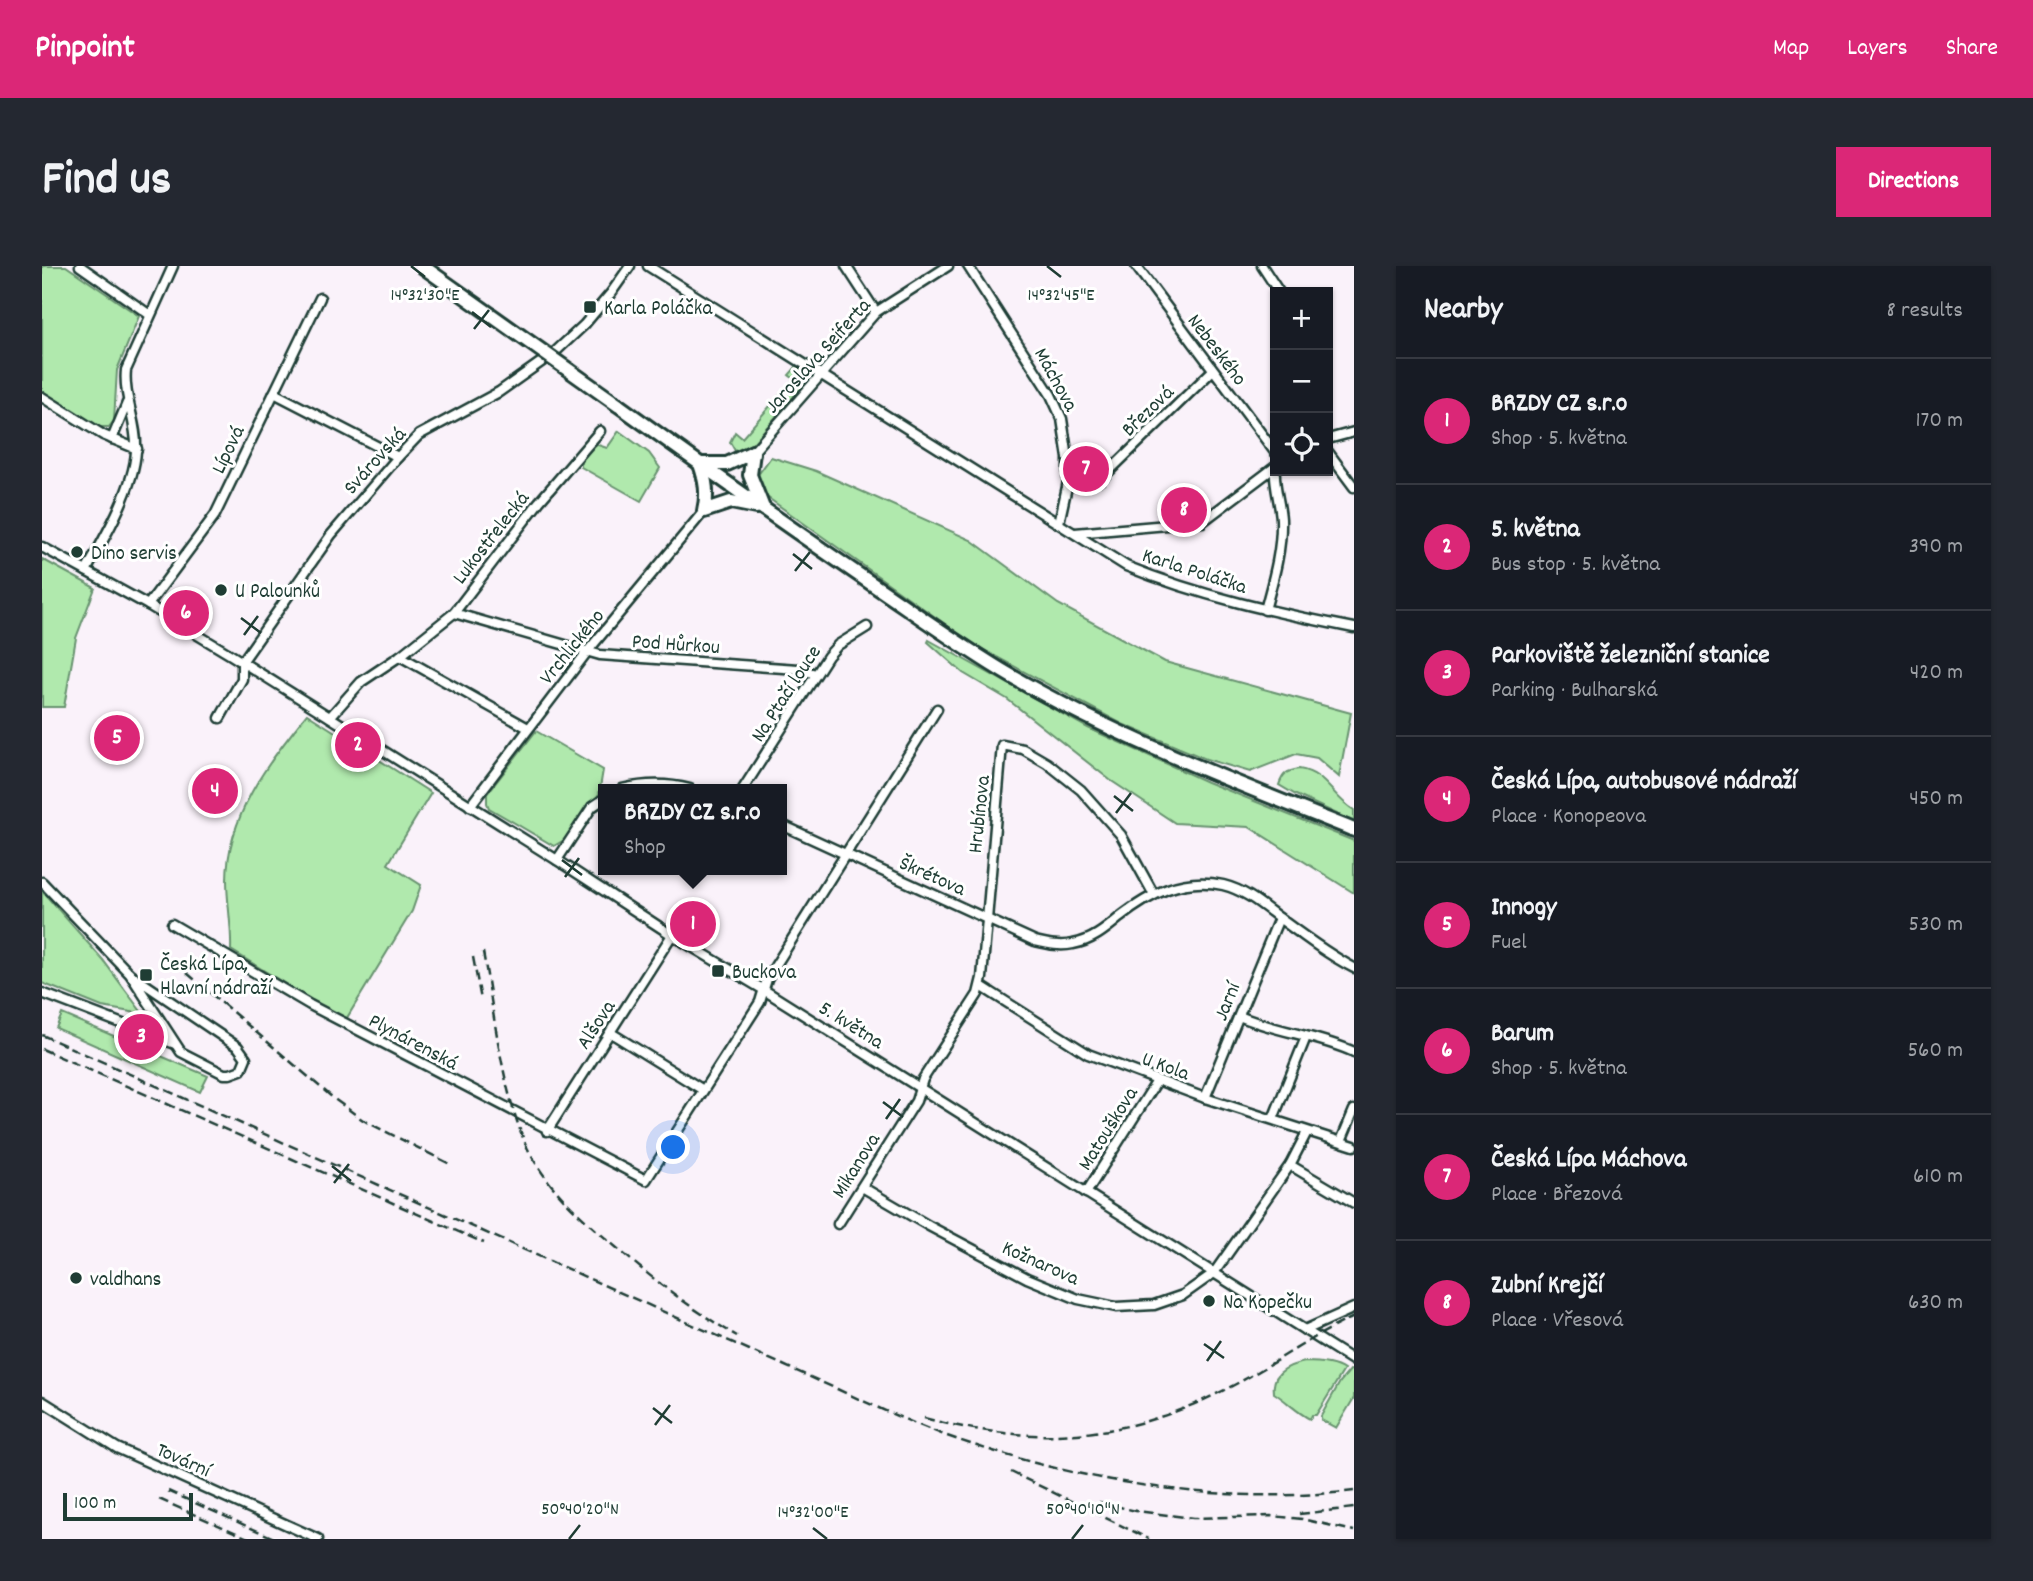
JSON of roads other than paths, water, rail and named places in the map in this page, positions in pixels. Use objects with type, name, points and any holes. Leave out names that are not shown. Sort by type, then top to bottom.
[{"type":"main road","points":[[422,266],[763,509],[968,650],[1088,719],[1189,764],[1354,830]]},
{"type":"main road","points":[[700,464],[727,464],[753,452]]},
{"type":"main road","points":[[753,452],[750,475],[763,509]]},
{"type":"main road","points":[[700,464],[706,480],[704,511],[731,502],[763,509]]},
{"type":"street","points":[[80,266],[150,315]]},
{"type":"street","points":[[86,571],[119,507],[137,449],[128,401],[126,370],[173,266]]},
{"type":"street","name":"Svárovská","points":[[220,718],[242,679],[242,662],[331,535],[398,457],[419,435],[499,392],[554,353],[584,325],[629,266]]},
{"type":"street","name":"Karla Poláčka","points":[[648,266],[1136,570],[1265,610],[1354,628]]},
{"type":"street","points":[[846,266],[876,312]]},
{"type":"street","name":"Jaroslava Seiferta","points":[[753,452],[876,312],[948,266]]},
{"type":"street","name":"Máchova","points":[[968,266],[1051,395],[1062,419],[1068,458],[1068,482],[1059,523]]},
{"type":"street","name":"Nebeského","points":[[1136,266],[1270,445]]},
{"type":"street","points":[[1262,266],[1276,287]]},
{"type":"street","name":"Lípová","points":[[148,605],[215,516],[320,298]]},
{"type":"street","name":"Březová","points":[[1068,482],[1100,480],[1212,370]]},
{"type":"street","points":[[274,393],[398,457]]},
{"type":"street","points":[[42,397],[112,439],[137,449]]},
{"type":"street","points":[[112,439],[128,401]]},
{"type":"street","name":"Lukostřelecká","points":[[330,717],[361,682],[400,656],[454,613],[539,502],[600,431]]},
{"type":"street","points":[[1333,438],[1354,432]]},
{"type":"street","points":[[1333,459],[1354,487]]},
{"type":"street","points":[[1075,533],[1202,522],[1270,472]]},
{"type":"street","points":[[1265,610],[1280,540],[1279,500],[1274,476]]},
{"type":"street","name":"Vrchlického","points":[[470,806],[587,652],[704,511]]},
{"type":"street","name":"5. května","points":[[42,547],[148,605],[242,662],[557,860],[672,936],[764,990],[1354,1361]]},
{"type":"street","name":"Pod Hůrkou","points":[[454,613],[587,652],[654,660],[798,669],[816,674]]},
{"type":"street","name":"Na Ptačí louce","points":[[746,784],[816,674],[838,645],[867,627]]},
{"type":"street","points":[[400,656],[528,728]]},
{"type":"street","points":[[611,1033],[703,1090],[760,1002],[767,979],[937,709]]},
{"type":"street","name":"Hrubínova","points":[[920,1088],[981,986],[1002,745],[1023,749],[1047,763],[1081,790],[1121,835],[1153,893]]},
{"type":"street","points":[[640,784],[659,784]]},
{"type":"street","points":[[557,860],[592,807],[598,803]]},
{"type":"street","name":"Škrétova","points":[[787,827],[1035,942],[1051,945],[1074,944],[1097,935],[1153,893]]},
{"type":"street","points":[[42,882],[130,974],[175,1044],[191,1058],[224,1074],[236,1074],[245,1064],[244,1052],[238,1047],[130,974]]},
{"type":"street","points":[[1153,893],[1187,883],[1222,885],[1242,891],[1354,968]]},
{"type":"street","name":"Jarní","points":[[1205,1098],[1279,918]]},
{"type":"street","name":"Plynárenská","points":[[172,924],[310,1005],[547,1131],[646,1180],[703,1090]]},
{"type":"street","name":"Alšova","points":[[547,1131],[672,936]]},
{"type":"street","name":"U Kola","points":[[981,986],[1088,1054],[1205,1098],[1354,1146]]},
{"type":"street","points":[[42,993],[140,1033],[175,1044]]},
{"type":"street","points":[[1239,1016],[1262,1026],[1354,1052]]},
{"type":"street","points":[[1273,1119],[1306,1037]]},
{"type":"street","name":"Matouškova","points":[[1086,1193],[1157,1081]]},
{"type":"street","name":"Mikanova","points":[[838,1224],[916,1101],[920,1088]]},
{"type":"street","points":[[1341,1141],[1354,1110]]},
{"type":"street","points":[[1214,1273],[1290,1165],[1307,1132]]},
{"type":"street","points":[[1290,1165],[1354,1203]]},
{"type":"street","name":"Kožnarova","points":[[862,1187],[1027,1278],[1078,1299],[1116,1307],[1154,1305],[1183,1295],[1214,1273]]},
{"type":"street","points":[[1305,1330],[1354,1308]]},
{"type":"street","name":"Tovární","points":[[42,1401],[117,1448],[318,1539]]},
{"type":"railway","points":[[483,952],[511,1100],[534,1161],[554,1189],[578,1214],[631,1260],[690,1306],[737,1336]]},
{"type":"railway","points":[[473,957],[481,1000]]},
{"type":"railway","points":[[187,973],[333,1098],[363,1120],[450,1164]]},
{"type":"railway","points":[[42,1035],[879,1408],[950,1437],[1047,1466],[1149,1486],[1252,1495],[1354,1491]]},
{"type":"railway","points":[[42,1049],[484,1243]]},
{"type":"railway","points":[[924,1418],[1006,1433],[1045,1435],[1120,1428],[1158,1418],[1234,1385],[1354,1317]]},
{"type":"railway","points":[[1011,1472],[1149,1539]]},
{"type":"railway","points":[[168,1491],[276,1539]]},
{"type":"railway","points":[[159,1499],[250,1539]]},
{"type":"railway","points":[[1099,1502],[1136,1511],[1193,1518],[1271,1516],[1302,1519],[1354,1531]]},
{"type":"railway","points":[[1299,1514],[1354,1508]]},
{"type":"place","name":"Karla Poláčka","points":[[590,307]]},
{"type":"place","name":"Česká Lípa Máchova","points":[[1086,469]]},
{"type":"place","name":"Zubní Krejčí","points":[[1184,510]]},
{"type":"place","name":"Dino servis","points":[[77,552]]},
{"type":"place","name":"U Palounků","points":[[221,590]]},
{"type":"place","name":"Barum","points":[[186,613]]},
{"type":"place","name":"Innogy","points":[[117,738]]},
{"type":"place","name":"5. května","points":[[358,745]]},
{"type":"place","name":"Česká Lípa, autobusové nádraží","points":[[215,791]]},
{"type":"place","name":"BRZDY CZ s.r.o","points":[[693,924]]},
{"type":"place","name":"Buckova","points":[[718,971]]},
{"type":"place","name":"Česká Lípa, Hlavní nádraží","points":[[146,975]]},
{"type":"place","name":"Parkoviště železniční stanice","points":[[141,1037]]},
{"type":"place","name":"valdhans","points":[[76,1278]]},
{"type":"place","name":"Na Kopečku","points":[[1209,1301]]}]
